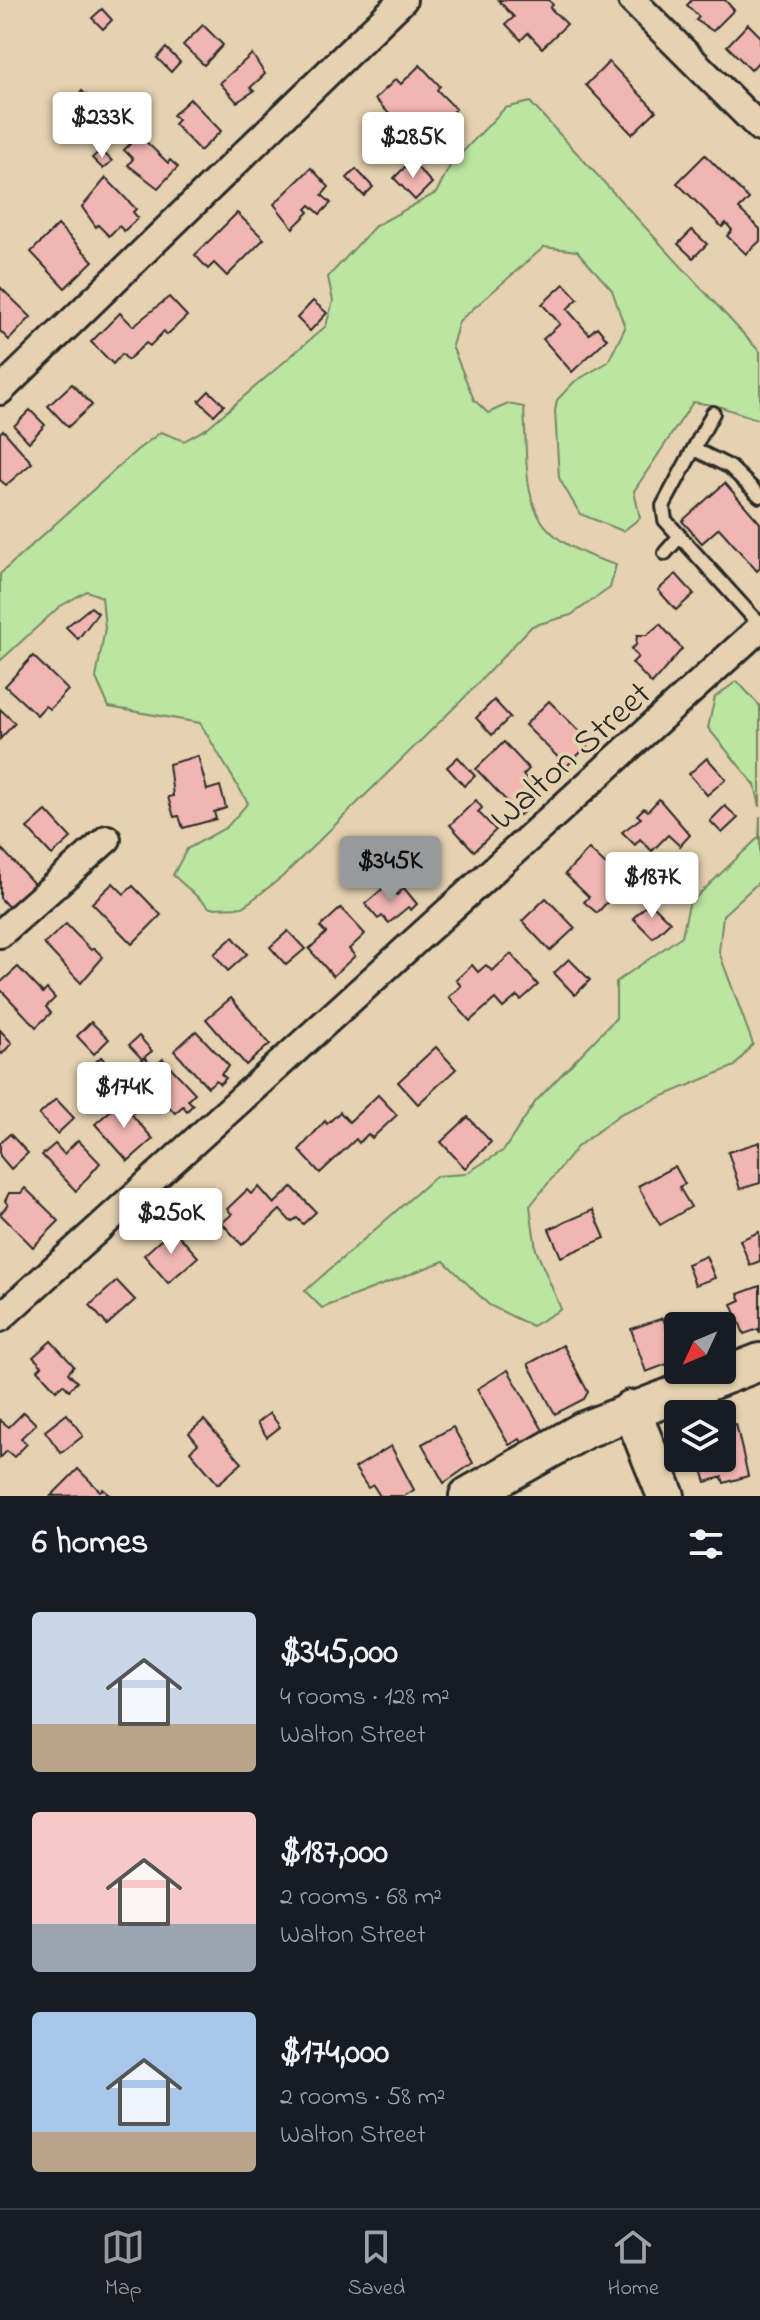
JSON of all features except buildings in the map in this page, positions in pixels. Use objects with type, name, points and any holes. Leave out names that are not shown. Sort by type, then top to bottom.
[{"type":"main road","points":[[468,1496],[584,1430],[631,1409],[760,1362]]},
{"type":"main road","points":[[631,1409],[666,1496]]},
{"type":"street","points":[[0,391],[403,0]]},
{"type":"street","points":[[632,0],[760,128]]},
{"type":"street","name":"Walton Street","points":[[0,1318],[760,627]]},
{"type":"street","points":[[0,934],[107,839]]},
{"type":"lane","points":[[713,413],[663,506],[665,520],[760,627]]},
{"type":"lane","points":[[694,449],[730,467],[760,496]]},
{"type":"lane","points":[[665,553],[680,536]]},
{"type":"green space","points":[[530,102],[760,352],[760,420],[718,406],[693,402],[634,491],[640,518],[623,531],[580,514],[559,478],[555,411],[557,400],[574,382],[608,362],[625,328],[612,290],[577,251],[544,247],[459,321],[452,346],[474,400],[488,413],[508,404],[524,407],[529,488],[535,508],[545,525],[561,540],[616,565],[610,588],[571,615],[532,626],[463,699],[282,877],[243,907],[210,908],[173,875],[187,849],[227,827],[248,803],[200,723],[109,707],[96,678],[105,628],[102,597],[87,591],[59,607],[0,661],[0,574],[137,450],[161,432],[184,441],[206,429],[326,326],[333,301],[328,277],[375,226],[436,193],[451,164],[505,108]]},
{"type":"green space","points":[[737,681],[760,706],[760,807],[755,785],[708,728],[715,697]]},
{"type":"green space","points":[[760,816],[760,881],[723,915],[719,952],[753,1044],[735,1066],[620,1114],[577,1147],[530,1206],[536,1250],[561,1309],[532,1326],[489,1305],[444,1261],[322,1308],[305,1291],[436,1176],[465,1174],[504,1150],[536,1101],[616,1018],[616,982],[682,936],[689,904],[759,837]]}]
